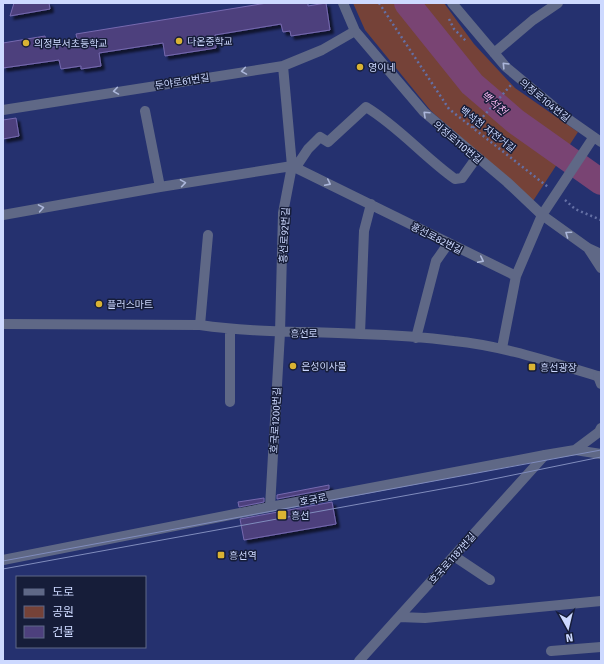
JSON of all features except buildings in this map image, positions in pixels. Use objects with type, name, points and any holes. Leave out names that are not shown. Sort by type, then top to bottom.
[{"type":"street","name":"의정로110번길","points":[[343,3],[355,31],[424,112],[542,215],[588,248],[601,254]]},
{"type":"street","name":"의정로104번길","points":[[452,3],[506,67],[597,140]]},
{"type":"street","points":[[494,53],[533,20],[558,3]]},
{"type":"street","name":"둔야로61번길","points":[[3,110],[283,66],[322,50],[355,31]]},
{"type":"street","name":"흥선로92번길","points":[[280,333],[283,213],[294,167],[283,66]]},
{"type":"street","points":[[3,215],[160,187],[294,167],[308,149],[320,138],[328,142],[366,107],[381,116],[408,138],[434,164],[455,179],[462,178],[477,157]]},
{"type":"street","points":[[145,110],[160,187]]},
{"type":"street","points":[[502,348],[516,276],[542,215],[597,140]]},
{"type":"street","name":"흥선로82번길","points":[[294,167],[371,204],[448,244],[516,276]]},
{"type":"street","points":[[360,334],[364,231],[371,204]]},
{"type":"street","points":[[200,325],[208,235]]},
{"type":"street","points":[[416,338],[436,261],[448,244]]},
{"type":"street","points":[[588,248],[601,268]]},
{"type":"street","name":"흥선로","points":[[3,324],[200,325],[230,330],[280,333],[360,334],[455,341],[502,348],[600,379]]},
{"type":"street","points":[[230,330],[230,402]]},
{"type":"street","name":"호국로1200번길","points":[[270,507],[280,333]]},
{"type":"street","points":[[575,450],[599,432],[601,428]]},
{"type":"street","name":"호국로","points":[[3,560],[270,507],[545,455],[575,450],[601,454]]},
{"type":"street","name":"호국로1187번길","points":[[359,661],[545,455]]},
{"type":"street","points":[[454,556],[490,580]]},
{"type":"street","points":[[399,617],[425,618],[601,601]]},
{"type":"street","points":[[551,651],[601,646]]},
{"type":"path","name":"백석천 자전거길","points":[[379,3],[449,109],[551,190]]},
{"type":"path","points":[[473,128],[512,85]]},
{"type":"path","points":[[563,199],[575,209],[601,220]]},
{"type":"green space","points":[[353,3],[444,3],[474,44],[515,88],[578,132],[533,201],[431,111],[365,30]]},
{"type":"waterway","name":"백석천","points":[[407,3],[472,84],[515,121],[601,182]]},
{"type":"tram line","points":[[3,561],[601,450]]},
{"type":"tram line","points":[[3,569],[469,484],[601,457]]},
{"type":"place","name":"다온중학교","points":[[179,41]]},
{"type":"place","name":"의정부서초등학교","points":[[26,43]]},
{"type":"place","name":"영이네","points":[[360,67]]},
{"type":"place","name":"플러스마트","points":[[99,304]]},
{"type":"place","name":"은성이사몰","points":[[293,366]]},
{"type":"place","name":"흥선광장","points":[[532,367]]},
{"type":"place","name":"흥선","points":[[282,515]]},
{"type":"place","name":"흥선역","points":[[221,555]]}]
